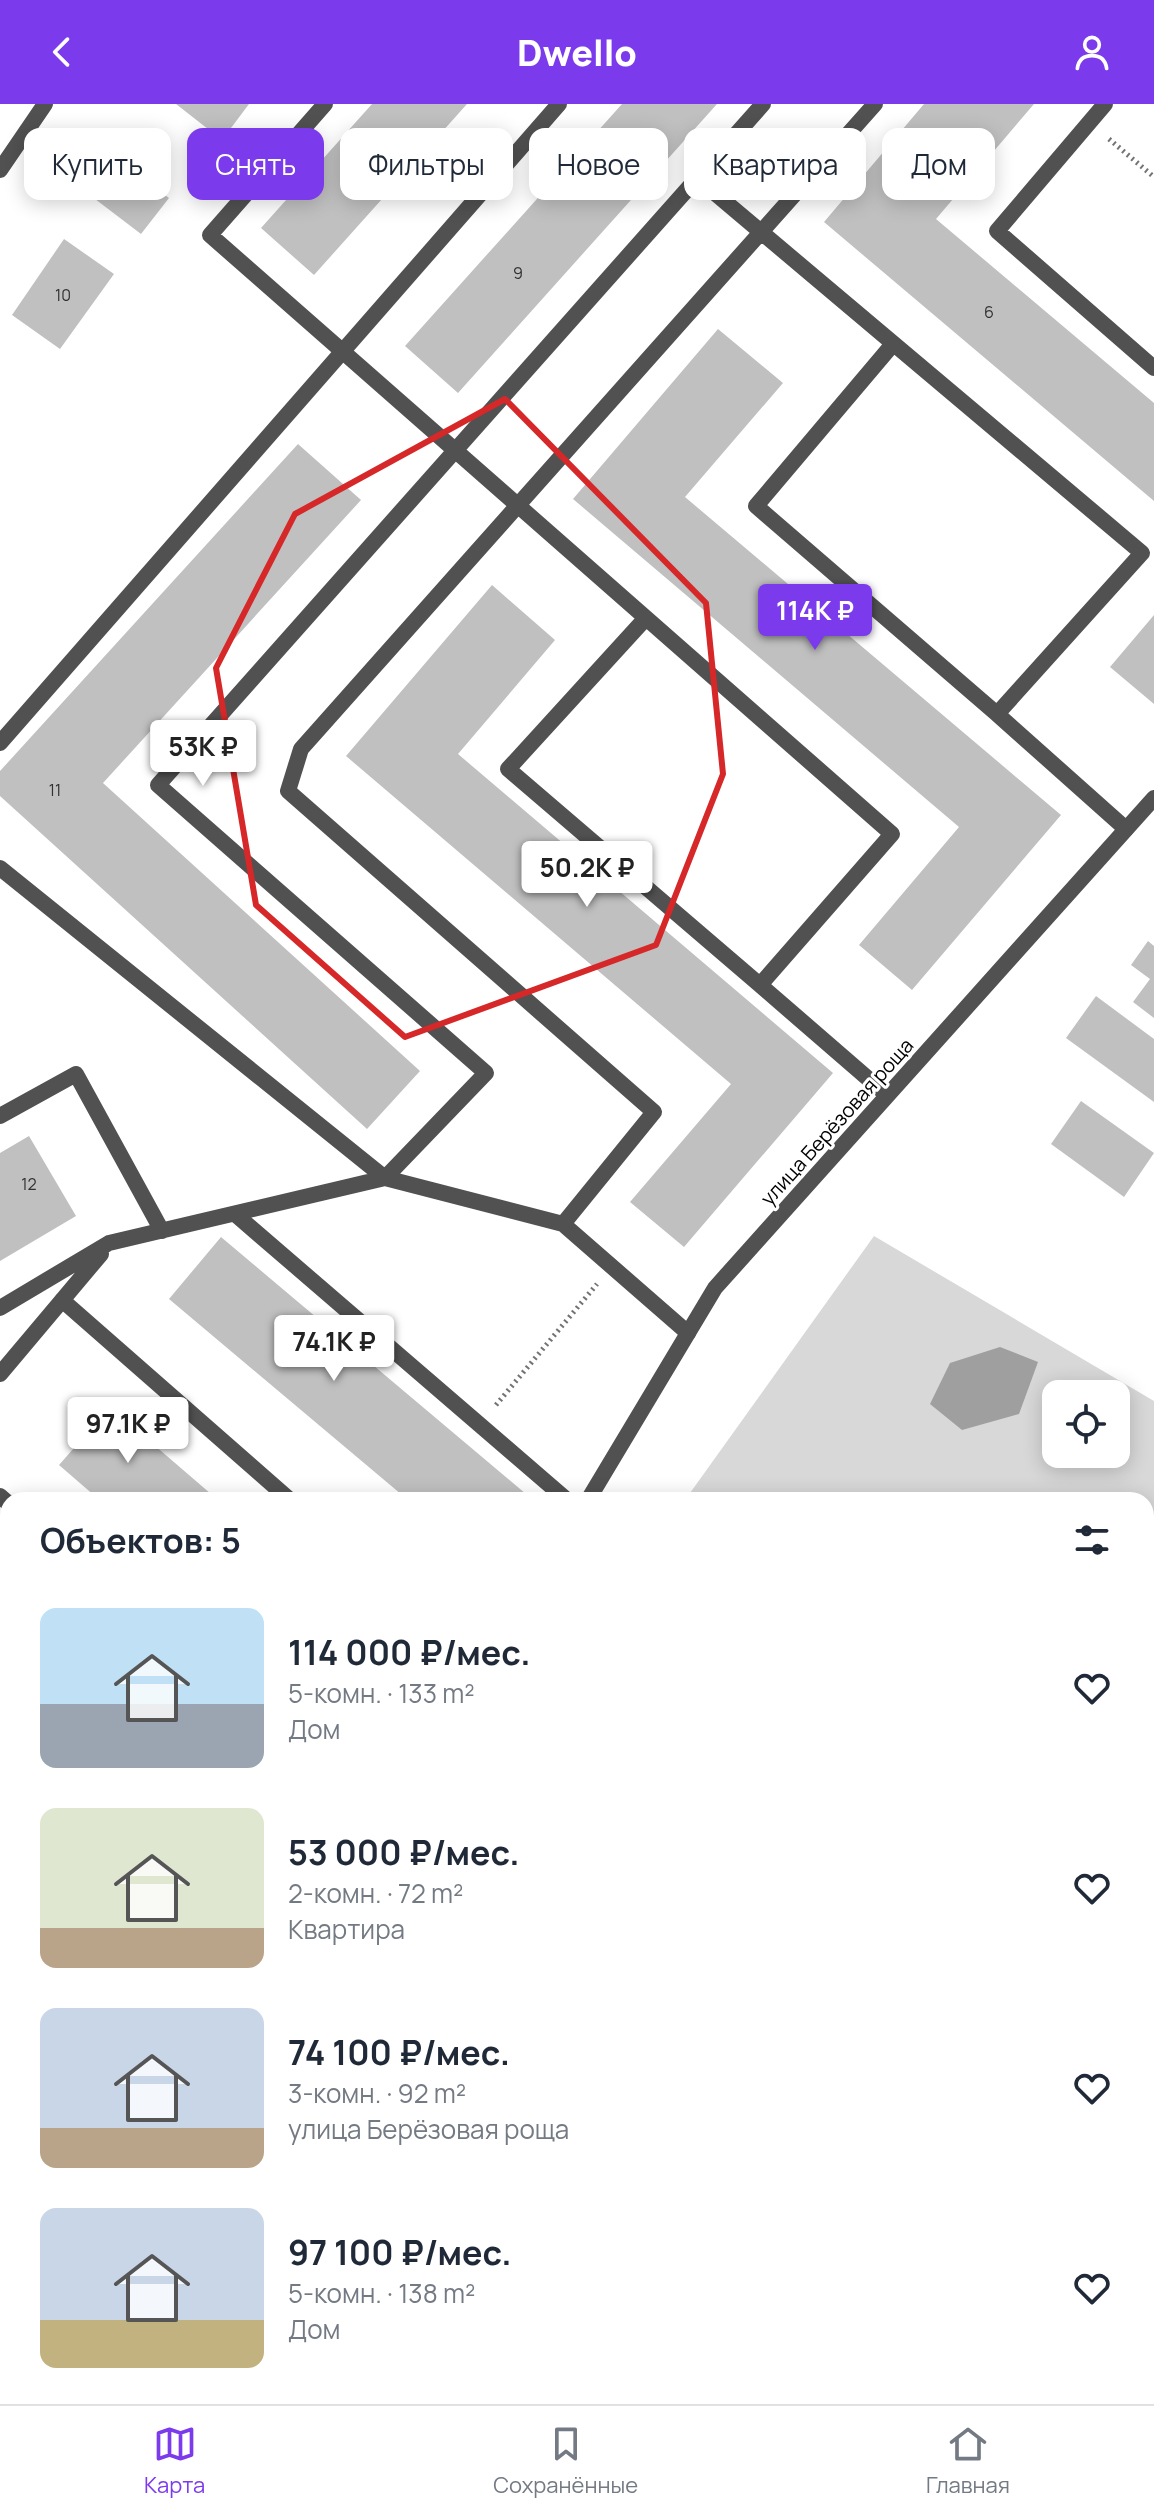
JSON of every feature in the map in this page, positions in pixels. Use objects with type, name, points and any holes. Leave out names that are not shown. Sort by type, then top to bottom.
[{"type":"street","points":[[0,170],[45,104]]},
{"type":"street","points":[[325,104],[210,235],[340,353],[892,834],[760,985]]},
{"type":"street","points":[[0,743],[559,104]]},
{"type":"street","points":[[742,128],[763,104]]},
{"type":"street","points":[[563,1224],[654,1112],[288,791],[301,749],[875,104]]},
{"type":"street","points":[[1105,104],[997,231],[1154,368]]},
{"type":"street","points":[[0,1308],[109,1243],[385,1178],[486,1073],[158,785],[684,193]]},
{"type":"street","points":[[722,200],[1142,553],[997,714]]},
{"type":"street","points":[[893,344],[756,506],[1126,829]]},
{"type":"street","points":[[645,619],[508,769],[887,1095]]},
{"type":"street","name":"улица Берёзовая роща","points":[[593,1492],[715,1288],[1154,798]]},
{"type":"street","points":[[0,868],[385,1178],[563,1224],[688,1333]]},
{"type":"street","points":[[0,1116],[76,1074],[162,1231]]},
{"type":"street","points":[[235,1214],[558,1492]]},
{"type":"street","points":[[0,1374],[109,1243]]},
{"type":"street","points":[[62,1300],[281,1492]]},
{"type":"path","points":[[1090,122],[1154,177]]},
{"type":"path","points":[[480,1424],[611,1266]]},
{"type":"highlighted area","points":[[505,399],[706,603],[723,774],[656,945],[405,1037],[256,905],[216,668],[295,514]]},
{"type":"shaded area","points":[[874,1236],[1118,1380],[1042,1380],[1042,1468],[1130,1468],[1130,1387],[1154,1401],[1154,1492],[691,1492]]},
{"type":"shaded area","points":[[1000,1347],[1038,1362],[1019,1414],[962,1430],[930,1404],[950,1363]]},
{"type":"building","points":[[176,104],[249,104],[231,128],[207,128]]},
{"type":"building","points":[[372,104],[467,104],[446,128],[351,128]]},
{"type":"building","points":[[622,104],[717,104],[695,128],[684,128],[684,141],[668,159],[668,128],[600,128]]},
{"type":"building","points":[[924,104],[1034,104],[995,150],[995,128],[904,128]]},
{"type":"building","points":[[340,140],[340,200],[381,200],[314,275],[261,228],[286,200],[324,200],[324,158]]},
{"type":"building","points":[[882,154],[882,200],[952,200],[936,219],[1154,403],[1154,501],[824,222],[843,200],[866,200],[866,172]]},
{"type":"building","points":[[96,200],[167,200],[141,234]]},
{"type":"building","points":[[536,200],[631,200],[458,393],[405,346]]},
{"type":"building","points":[[64,239],[114,274],[60,349],[12,315]]},
{"type":"building","points":[[718,329],[783,383],[685,497],[1061,815],[912,990],[859,945],[959,827],[573,499]]},
{"type":"building","points":[[298,444],[361,500],[103,783],[420,1071],[367,1129],[0,796],[0,771]]},
{"type":"building","points":[[492,585],[555,640],[458,754],[833,1073],[684,1247],[630,1202],[731,1084],[346,756]]},
{"type":"building","points":[[1154,615],[1154,704],[1110,667]]},
{"type":"building","points":[[1148,941],[1154,946],[1154,1018],[1133,1002],[1150,979],[1131,965]]},
{"type":"building","points":[[1096,996],[1154,1039],[1154,1102],[1066,1038]]},
{"type":"building","points":[[1081,1101],[1154,1153],[1124,1197],[1051,1144]]},
{"type":"building","points":[[29,1136],[76,1216],[0,1261],[0,1153]]},
{"type":"building","points":[[221,1237],[524,1492],[398,1492],[169,1299]]},
{"type":"building","points":[[110,1407],[209,1492],[90,1492],[59,1465]]}]
